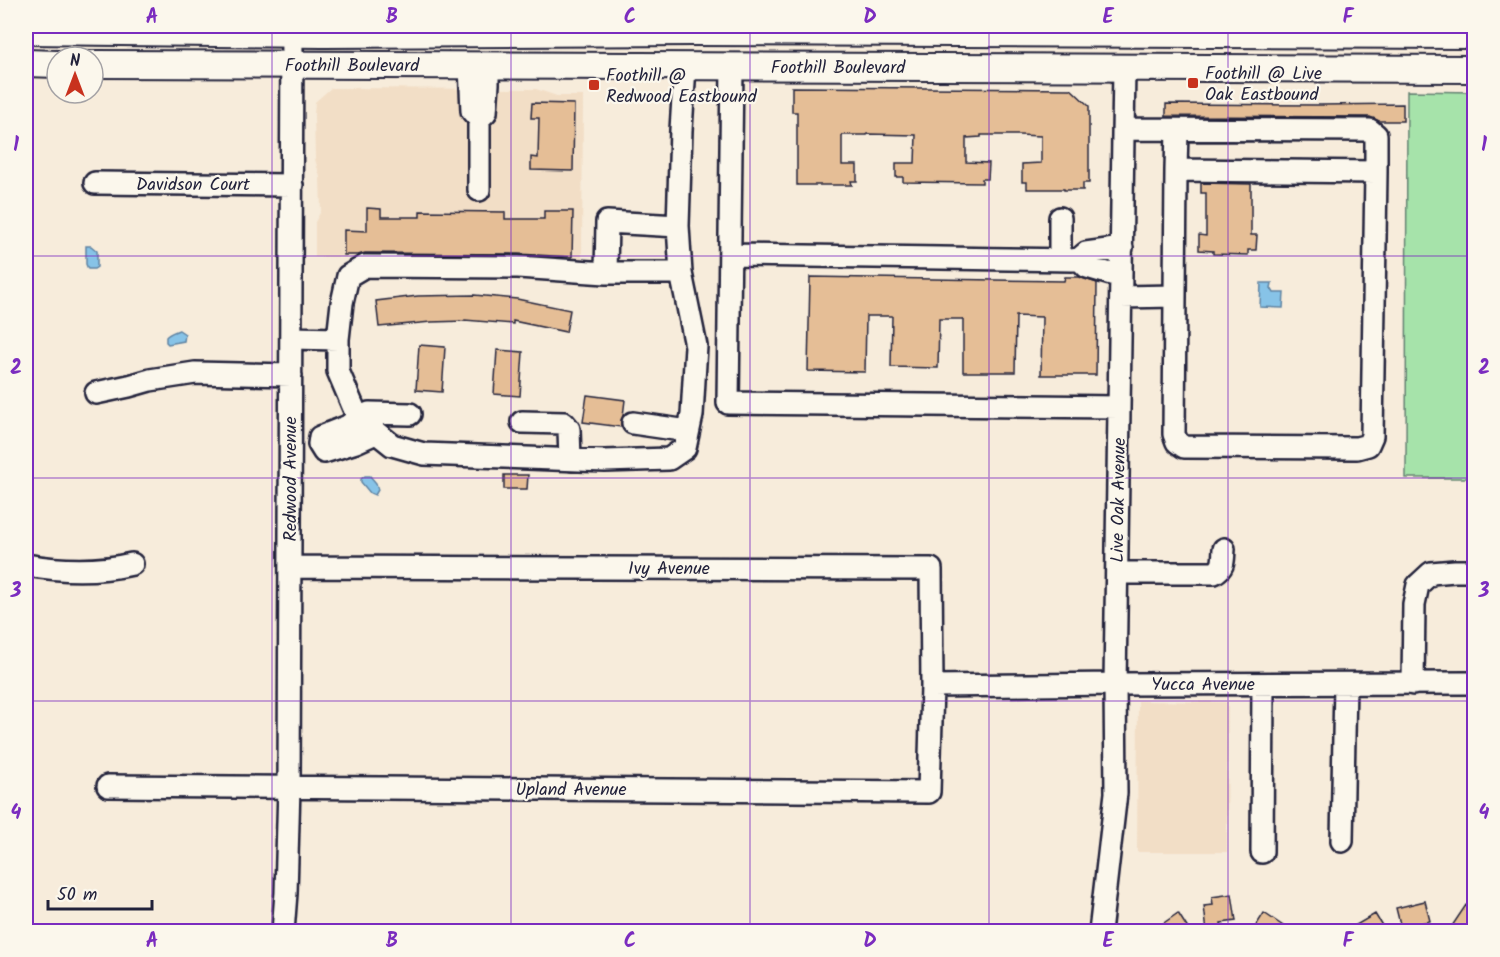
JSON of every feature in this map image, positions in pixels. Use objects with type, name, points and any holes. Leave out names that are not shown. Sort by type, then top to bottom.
[{"type":"main road","name":"Foothill Boulevard","points":[[26,31],[110,29],[1110,29],[1435,30],[1474,35]]},
{"type":"main road","points":[[26,63],[45,64]]},
{"type":"main road","name":"Foothill Boulevard","points":[[105,64],[1474,69]]},
{"type":"street","name":"Redwood Avenue","points":[[283,932],[289,787],[292,30]]},
{"type":"street","points":[[479,66],[472,111],[479,119],[479,190]]},
{"type":"street","points":[[350,430],[376,433],[392,446],[424,453],[605,461],[669,459],[685,448],[692,415],[696,346],[681,273],[678,226],[685,66]]},
{"type":"street","points":[[732,66],[728,404],[1119,407]]},
{"type":"street","name":"Live Oak Avenue","points":[[1100,932],[1116,793],[1124,68]]},
{"type":"street","points":[[1124,129],[1370,130],[1376,135],[1372,436],[1368,445],[1357,448],[1184,447],[1177,442],[1174,434],[1177,130]]},
{"type":"street","points":[[1176,170],[1376,172]]},
{"type":"street","name":"Davidson Court","points":[[95,183],[292,185]]},
{"type":"street","points":[[1060,218],[1069,259]]},
{"type":"street","points":[[606,273],[607,222],[678,226]]},
{"type":"street","points":[[730,255],[1069,259],[1086,253],[1122,248]]},
{"type":"street","points":[[1069,259],[1121,287],[1175,296]]},
{"type":"street","points":[[350,430],[338,371],[338,339],[348,276],[364,266],[518,267],[606,273],[681,273]]},
{"type":"street","points":[[291,338],[338,339]]},
{"type":"street","points":[[96,393],[150,380],[195,373],[291,375]]},
{"type":"street","points":[[291,445],[319,444],[324,452],[369,413],[410,414]]},
{"type":"street","points":[[522,422],[564,423],[569,429],[570,460]]},
{"type":"street","points":[[633,423],[688,431]]},
{"type":"street","points":[[1117,573],[1214,573],[1221,569],[1224,549]]},
{"type":"street","points":[[26,565],[99,570],[132,564]]},
{"type":"street","name":"Ivy Avenue","points":[[290,567],[931,569],[932,686]]},
{"type":"street","points":[[1413,684],[1414,604],[1418,585],[1431,573],[1474,571]]},
{"type":"street","name":"Yucca Avenue","points":[[932,686],[1474,683]]},
{"type":"street","points":[[1262,852],[1263,684]]},
{"type":"street","points":[[1342,841],[1345,684]]},
{"type":"street","name":"Upland Avenue","points":[[108,786],[929,792],[932,686]]},
{"type":"shaded area","points":[[331,88],[536,89],[557,96],[583,96],[582,258],[315,257],[315,222],[321,211],[320,177],[315,159],[315,102]]},
{"type":"shaded area","points":[[1138,701],[1228,702],[1227,852],[1137,852]]},
{"type":"green space","points":[[1407,91],[1474,92],[1474,478],[1406,478]]},
{"type":"water","points":[[86,246],[91,246],[97,251],[97,267],[94,269],[88,269],[86,264]]},
{"type":"water","points":[[1261,283],[1272,283],[1271,288],[1274,293],[1284,293],[1283,308],[1260,307]]},
{"type":"water","points":[[179,330],[185,334],[184,341],[168,344],[166,337]]},
{"type":"water","points":[[365,476],[370,476],[376,483],[378,490],[375,495],[370,493],[361,482]]},
{"type":"building","points":[[792,87],[1071,89],[1089,106],[1089,183],[1083,183],[1083,190],[1027,189],[1027,182],[1022,182],[1022,164],[1041,163],[1041,136],[1019,135],[981,135],[981,137],[966,138],[966,162],[989,163],[988,179],[982,179],[982,183],[903,182],[903,177],[896,177],[896,163],[915,163],[916,135],[867,134],[842,135],[842,165],[857,165],[857,181],[851,181],[852,185],[797,185],[797,112],[792,112]]},
{"type":"building","points":[[532,103],[574,104],[573,171],[531,170],[531,157],[538,158],[539,118],[531,118]]},
{"type":"building","points":[[1166,104],[1403,104],[1403,121],[1379,121],[1370,117],[1166,116]]},
{"type":"building","points":[[1201,183],[1251,184],[1251,235],[1257,235],[1256,250],[1248,250],[1248,255],[1213,254],[1213,251],[1199,250],[1199,235],[1206,236],[1206,193],[1201,193]]},
{"type":"building","points":[[367,208],[381,209],[381,217],[420,217],[420,211],[505,212],[505,219],[544,219],[544,211],[573,211],[572,257],[518,254],[365,253],[344,255],[344,230],[367,231]]},
{"type":"building","points":[[810,277],[1064,281],[1065,277],[1080,277],[1097,283],[1096,375],[1041,375],[1042,317],[1016,316],[1015,372],[963,372],[963,319],[939,319],[938,368],[891,367],[892,316],[866,316],[865,372],[808,371]]},
{"type":"building","points":[[474,295],[517,299],[570,310],[566,332],[513,321],[513,324],[465,320],[379,327],[376,301],[418,296]]},
{"type":"building","points":[[419,345],[445,347],[442,392],[416,390]]},
{"type":"building","points":[[497,350],[523,352],[520,396],[494,394]]},
{"type":"building","points":[[587,395],[625,400],[621,427],[583,422]]},
{"type":"building","points":[[504,475],[528,475],[527,489],[504,489]]},
{"type":"building","points":[[1232,894],[1236,921],[1221,923],[1222,932],[1207,932],[1204,906],[1213,905],[1212,897]]},
{"type":"building","points":[[1425,901],[1430,921],[1415,924],[1417,932],[1402,932],[1396,908]]},
{"type":"building","points":[[1466,905],[1474,911],[1474,932],[1448,932]]},
{"type":"building","points":[[1178,913],[1190,932],[1151,932]]},
{"type":"building","points":[[1264,913],[1292,932],[1252,932]]},
{"type":"building","points":[[1375,914],[1386,932],[1344,932]]},
{"type":"place","name":"Foothill @ Live Oak Eastbound","points":[[1193,83]]},
{"type":"place","name":"Foothill @ Redwood Eastbound","points":[[594,85]]}]
